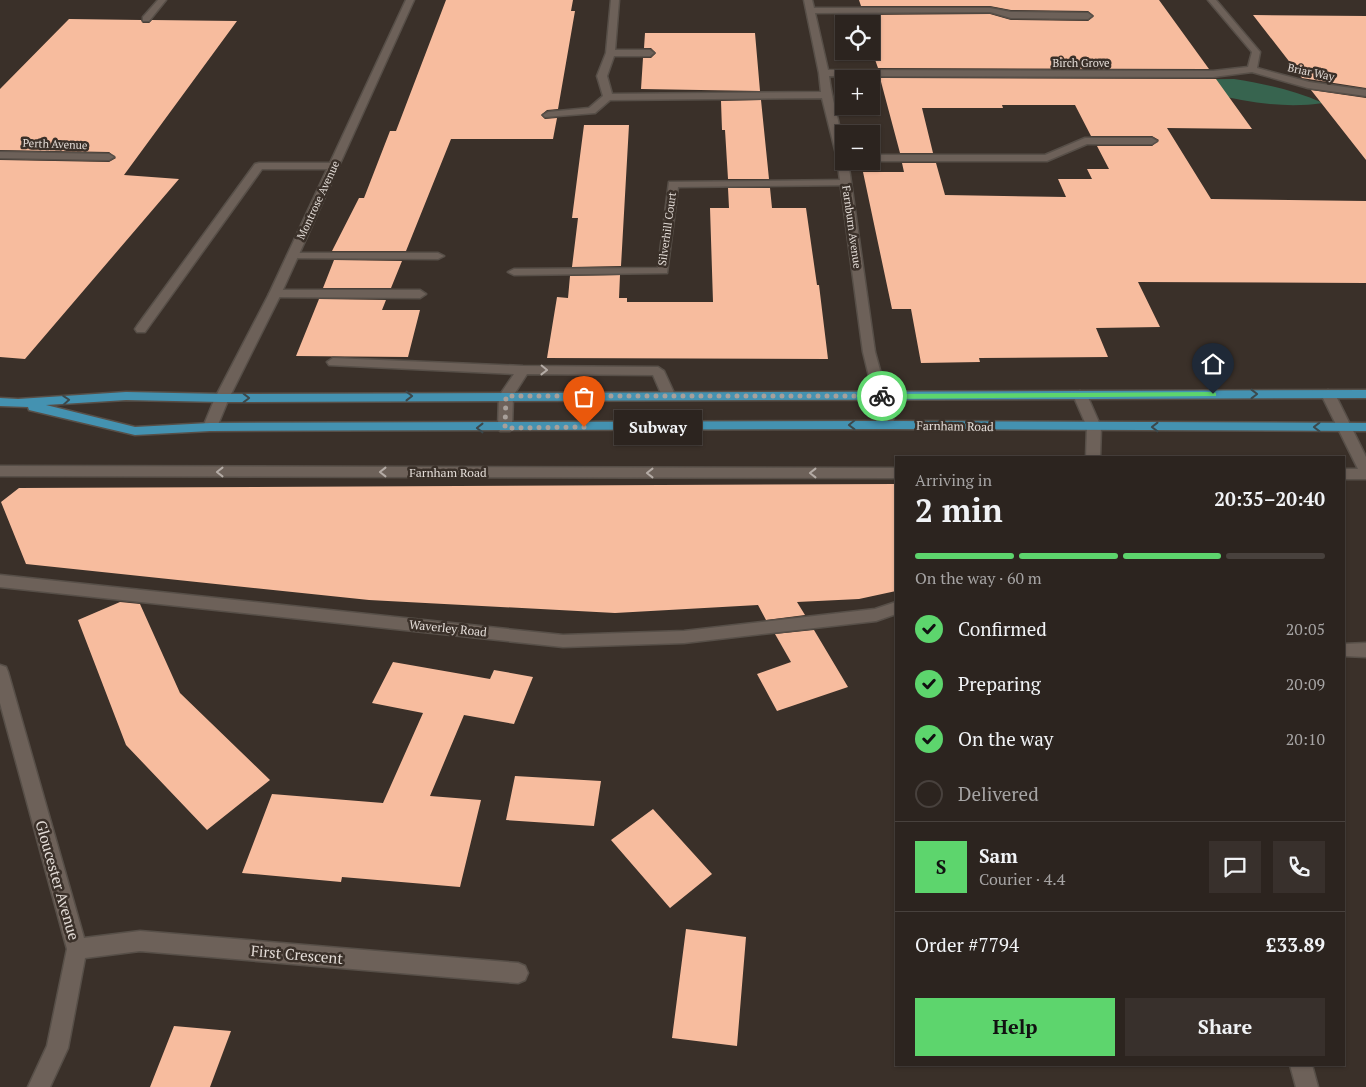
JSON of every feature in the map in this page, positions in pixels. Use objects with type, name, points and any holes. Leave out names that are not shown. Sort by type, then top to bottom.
[{"type":"main road","name":"Farnham Road","points":[[0,402],[18,403],[126,396],[222,398],[1366,394]]},
{"type":"main road","name":"Farnham Road","points":[[18,403],[135,431],[210,427],[505,428],[888,425],[1366,427]]},
{"type":"street","points":[[146,19],[162,0]]},
{"type":"street","name":"Montrose Avenue","points":[[210,427],[222,398],[293,256],[410,0]]},
{"type":"street","points":[[608,97],[602,76],[610,52],[615,0]]},
{"type":"street","points":[[986,0],[990,10]]},
{"type":"street","points":[[1212,0],[1256,52],[1252,68]]},
{"type":"street","points":[[810,5],[990,10],[1011,15],[1088,16]]},
{"type":"street","name":"Farnburn Avenue","points":[[810,5],[824,73],[826,95],[835,128]]},
{"type":"street","points":[[610,52],[650,53]]},
{"type":"street","name":"Birch Grove","points":[[824,73],[1213,74],[1252,68]]},
{"type":"street","name":"Briar Way","points":[[1252,68],[1308,85],[1366,93]]},
{"type":"street","points":[[548,115],[592,111],[608,97],[826,95]]},
{"type":"street","points":[[880,158],[1047,158],[1085,141],[1152,141]]},
{"type":"street","name":"Perth Avenue","points":[[0,154],[109,158]]},
{"type":"street","points":[[141,329],[260,166],[334,166]]},
{"type":"street","name":"Farnburn Avenue","points":[[844,170],[869,352],[888,425]]},
{"type":"street","name":"Silverhill Court","points":[[514,272],[663,271],[674,184],[845,183]]},
{"type":"street","points":[[293,256],[438,256]]},
{"type":"street","points":[[275,294],[420,294]]},
{"type":"street","points":[[334,362],[523,370],[658,371],[668,395]]},
{"type":"street","points":[[505,428],[506,396],[523,370]]},
{"type":"street","points":[[1328,394],[1346,427],[1366,472],[1345,474]]},
{"type":"street","points":[[1080,395],[1094,427],[1093,456]]},
{"type":"street","name":"Farnham Road","points":[[0,471],[895,473]]},
{"type":"street","name":"Waverley Road","points":[[0,581],[563,640],[684,638],[876,615],[895,608]]},
{"type":"street","points":[[1345,650],[1366,650]]},
{"type":"street","name":"Gloucester Avenue","points":[[0,672],[77,949],[56,1048],[39,1087]]},
{"type":"street","name":"First Crescent","points":[[77,949],[140,941],[518,973]]},
{"type":"street","points":[[1301,1066],[1306,1087]]},
{"type":"green space","points":[[1234,79],[1279,88],[1323,103],[1279,105],[1258,103],[1151,80]]},
{"type":"building","points":[[446,0],[573,0],[571,11],[575,11],[558,109],[547,110],[541,115],[545,119],[557,118],[553,139],[451,139],[406,251],[332,251],[359,198],[364,198],[390,131],[396,131]]},
{"type":"building","points":[[859,0],[1159,0],[1209,69],[878,68],[875,60],[880,60],[880,15],[863,15],[990,14],[1011,20],[1088,21],[1094,16],[1088,11],[1011,10],[990,6],[861,6]]},
{"type":"building","points":[[1253,15],[1366,16],[1366,88],[1302,78]]},
{"type":"building","points":[[69,19],[141,20],[143,23],[149,23],[152,20],[237,21],[124,175],[179,179],[25,359],[0,357],[0,160],[109,162],[116,158],[109,152],[0,150],[0,89]]},
{"type":"building","points":[[645,33],[755,33],[760,91],[641,89],[643,58],[651,58],[656,53],[651,48],[644,48]]},
{"type":"building","points":[[880,78],[1216,79],[1252,129],[1167,128],[1211,199],[1366,201],[1366,283],[1138,282],[1160,327],[1096,328],[1108,357],[979,358],[980,362],[921,363],[911,309],[892,309],[863,172],[904,172],[902,163],[936,163],[945,195],[1066,197],[1058,179],[1092,179],[1087,169],[1109,169],[1097,146],[1152,146],[1159,140],[1152,136],[1091,136],[1075,105],[1002,105],[1003,108],[922,108],[933,153],[900,153]]},
{"type":"building","points":[[1311,90],[1366,98],[1366,160]]},
{"type":"building","points":[[761,100],[769,179],[728,179],[725,130],[722,130],[721,101]]},
{"type":"building","points":[[584,125],[629,125],[621,266],[572,267],[578,218],[572,218]]},
{"type":"building","points":[[728,188],[770,188],[772,208],[806,208],[817,285],[819,285],[828,359],[547,358],[557,297],[568,298],[570,276],[620,275],[619,298],[627,298],[627,302],[713,302],[710,208],[729,208]]},
{"type":"building","points":[[334,260],[402,261],[391,288],[323,288]]},
{"type":"building","points":[[319,299],[386,300],[382,310],[420,310],[408,357],[296,356]]},
{"type":"building","points":[[895,484],[895,591],[859,599],[797,602],[805,615],[766,620],[758,605],[615,613],[369,600],[26,564],[1,502],[19,488]]},
{"type":"building","points":[[120,602],[140,604],[180,693],[270,780],[207,830],[126,745],[78,620]]},
{"type":"building","points":[[814,630],[848,687],[777,711],[757,674],[791,662],[775,634]]},
{"type":"building","points":[[393,662],[490,679],[494,670],[533,677],[514,724],[464,715],[430,796],[481,800],[460,887],[342,877],[341,882],[242,873],[272,794],[383,803],[423,713],[372,703]]},
{"type":"building","points":[[515,776],[601,781],[594,826],[506,820]]},
{"type":"building","points":[[653,809],[712,874],[670,908],[611,840]]},
{"type":"building","points":[[686,929],[746,937],[737,1046],[672,1038]]},
{"type":"building","points":[[174,1026],[231,1031],[210,1087],[150,1087]]},
{"type":"way so far","points":[[584,427],[505,428],[506,396],[882,396]]},
{"type":"place","name":"Subway","points":[[584,427]]},
{"type":"route","points":[[882,396],[1213,394]]}]
